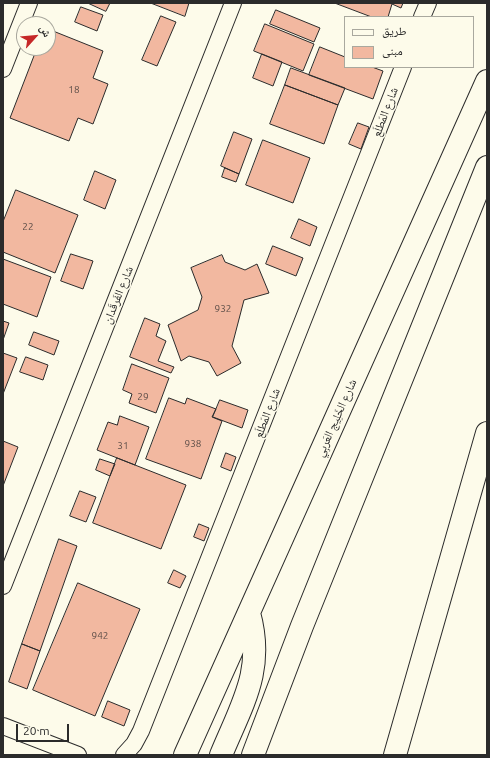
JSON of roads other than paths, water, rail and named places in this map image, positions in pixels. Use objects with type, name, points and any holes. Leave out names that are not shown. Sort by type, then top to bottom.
[{"type":"highway","name":"شارع الخَلِيج العَربِي","points":[[185,755],[487,81]]},
{"type":"highway","points":[[254,755],[302,626],[487,167]]},
{"type":"highway","points":[[393,752],[487,433]]},
{"type":"highway","points":[[221,755],[249,687],[254,669],[254,631],[249,613]]},
{"type":"street","points":[[3,69],[28,3]]},
{"type":"street","name":"شارع الفَرقَدان","points":[[3,586],[233,3]]},
{"type":"street","points":[[422,16],[428,3]]},
{"type":"street","name":"شارع المَطلَع","points":[[124,755],[134,744],[141,731],[403,68]]},
{"type":"street","points":[[3,726],[78,755]]}]
